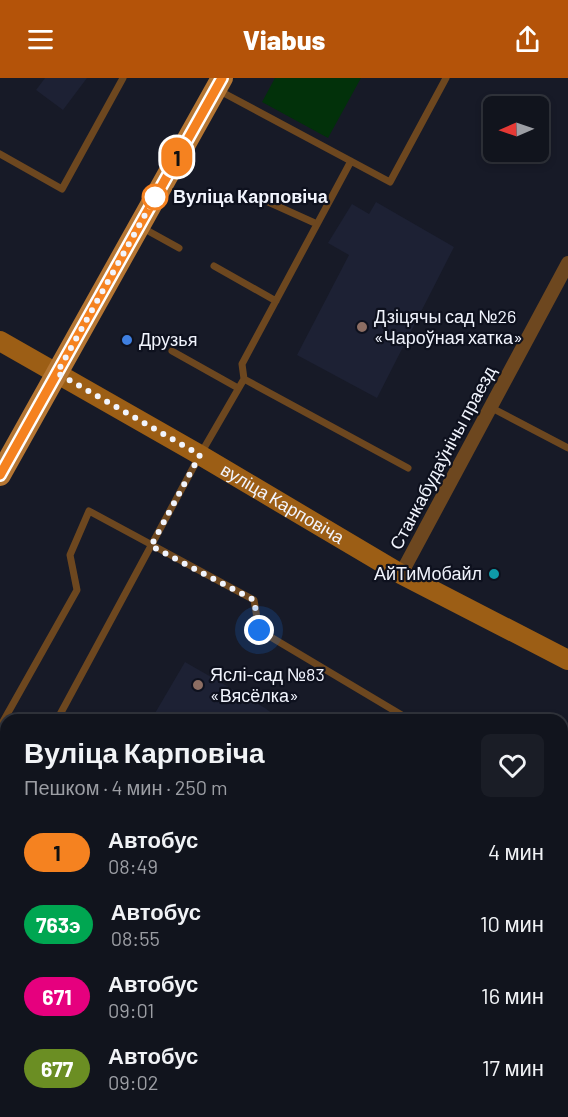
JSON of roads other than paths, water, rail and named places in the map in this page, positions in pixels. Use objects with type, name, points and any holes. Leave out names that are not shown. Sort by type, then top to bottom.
[{"type":"main road","points":[[0,475],[219,83]]},
{"type":"street","name":"Станкабудаўнічы праезд","points":[[401,574],[568,263]]},
{"type":"street","name":"вуліца Карповіча","points":[[0,341],[200,455],[401,574],[568,660]]},
{"type":"lane","points":[[0,154],[62,189],[123,78]]},
{"type":"lane","points":[[219,83],[390,182],[446,78]]},
{"type":"lane","points":[[60,714],[200,455],[244,379],[242,364],[351,161]]},
{"type":"lane","points":[[266,201],[317,224]]},
{"type":"lane","points":[[139,226],[179,248]]},
{"type":"lane","points":[[214,266],[276,300]]},
{"type":"lane","points":[[172,351],[238,388]]},
{"type":"lane","points":[[244,379],[408,468]]},
{"type":"lane","points":[[490,407],[568,448]]},
{"type":"lane","points":[[7,714],[77,590],[70,555],[89,512],[254,600],[259,630],[400,714]]},
{"type":"place","name":"Вуліца Карповіча","points":[[155,197]]},
{"type":"place","name":"Дзіцячы сад №26 «Чароўная хатка»","points":[[362,327]]},
{"type":"place","name":"Друзья","points":[[127,340]]},
{"type":"place","name":"АйТиМобайл","points":[[494,574]]},
{"type":"place","name":"Яслі-сад №83 «Вясёлка»","points":[[198,685]]}]
